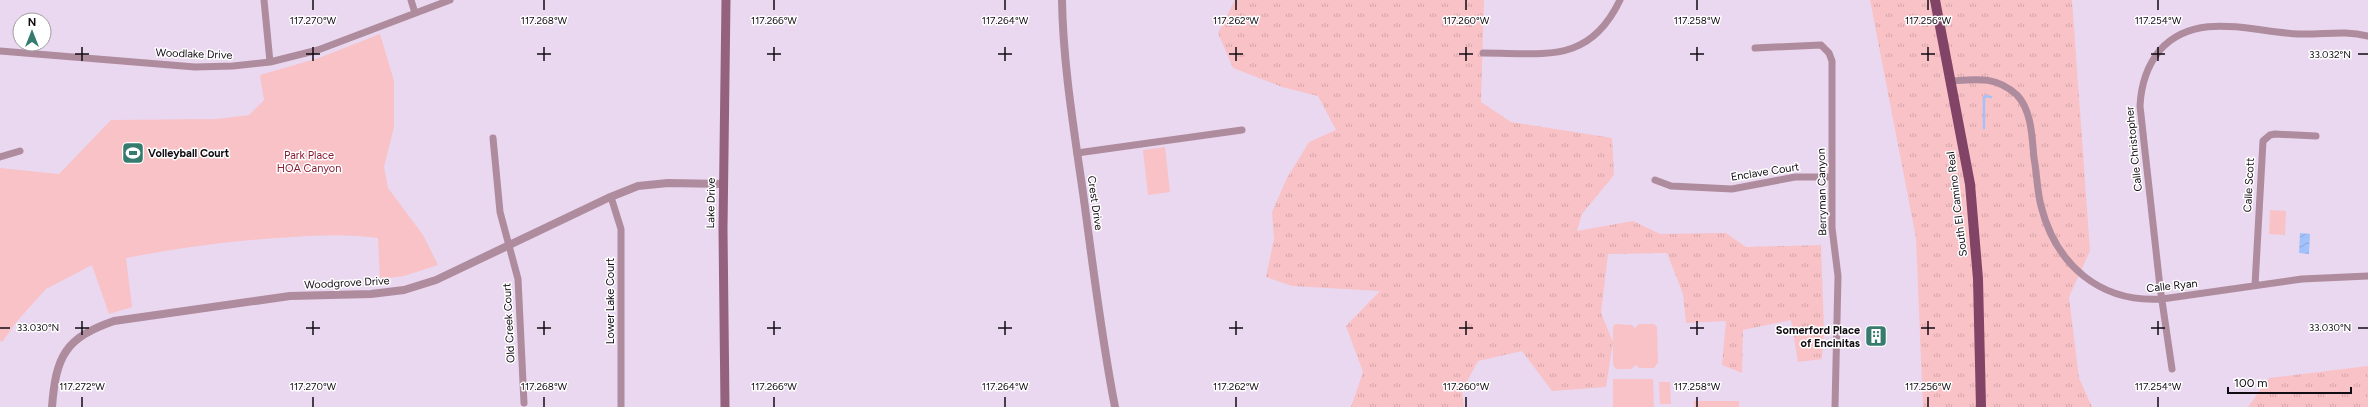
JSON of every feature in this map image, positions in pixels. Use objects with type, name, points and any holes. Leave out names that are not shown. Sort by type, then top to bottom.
[{"type":"main road","name":"Lake Drive","points":[[725,407],[723,229],[726,0]]},
{"type":"main road","name":"South El Camino Real","points":[[1935,0],[1952,81],[1970,184],[1978,279],[1981,407]]},
{"type":"street","points":[[264,0],[270,62]]},
{"type":"street","points":[[411,0],[415,13]]},
{"type":"street","name":"Woodlake Drive","points":[[0,51],[195,67],[233,66],[270,62],[318,50],[450,0]]},
{"type":"street","name":"Crest Drive","points":[[1062,0],[1062,26],[1077,152],[1106,360],[1115,407]]},
{"type":"street","points":[[1483,53],[1560,53],[1583,44],[1602,29],[1610,19],[1620,0]]},
{"type":"street","name":"Calle Christopher","points":[[2172,369],[2162,300],[2140,106],[2144,76],[2152,60],[2174,38],[2199,27],[2220,26],[2298,34],[2352,32],[2368,36]]},
{"type":"street","name":"Berryman Canyon","points":[[1755,48],[1821,45],[1829,53],[1832,61],[1832,228],[1838,276],[1835,407]]},
{"type":"street","name":"Calle Ryan","points":[[1952,81],[1985,78],[2008,89],[2022,103],[2030,124],[2041,205],[2051,235],[2070,263],[2090,282],[2118,296],[2143,300],[2162,300],[2255,285],[2302,280],[2368,276]]},
{"type":"street","points":[[1077,152],[1242,130]]},
{"type":"street","name":"Calle Scott","points":[[2255,285],[2263,141],[2270,135],[2275,134],[2316,136]]},
{"type":"street","name":"Old Creek Court","points":[[493,138],[500,212],[518,278],[524,403]]},
{"type":"street","points":[[0,157],[20,151]]},
{"type":"street","name":"Enclave Court","points":[[1655,180],[1671,186],[1732,189],[1795,177],[1832,177]]},
{"type":"street","name":"Woodgrove Drive","points":[[52,407],[54,380],[63,356],[78,337],[91,329],[114,321],[290,296],[372,294],[404,290],[436,280],[509,244],[638,186],[668,183],[724,184]]},
{"type":"street","name":"Lower Lake Court","points":[[611,197],[621,229],[620,407]]},
{"type":"green space","points":[[1235,0],[1484,0],[1481,102],[1511,122],[1612,138],[1614,175],[1582,214],[1577,231],[1633,221],[1660,234],[1726,233],[1746,247],[1821,245],[1824,330],[1822,359],[1798,362],[1791,320],[1743,330],[1742,373],[1722,365],[1726,321],[1686,323],[1683,294],[1667,253],[1608,254],[1601,313],[1613,342],[1606,387],[1552,391],[1522,351],[1478,361],[1462,391],[1464,407],[1351,407],[1363,372],[1346,326],[1380,291],[1292,286],[1266,277],[1274,239],[1272,212],[1287,178],[1309,142],[1336,130],[1318,96],[1282,87],[1233,68],[1218,33]]},
{"type":"green space","points":[[1870,0],[2072,0],[2090,251],[2069,297],[2079,378],[2092,407],[1923,407],[1916,238]]},
{"type":"green space","name":"Park Place HOA Canyon","points":[[380,34],[394,81],[394,127],[384,167],[388,188],[423,235],[438,265],[404,276],[380,279],[378,238],[346,235],[251,240],[209,244],[147,254],[126,258],[132,307],[109,314],[92,265],[46,289],[18,320],[2,342],[0,341],[0,168],[59,174],[111,120],[217,119],[249,115],[264,100],[260,75],[319,58]]},
{"type":"green space","points":[[1165,147],[1170,192],[1148,195],[1143,150]]},
{"type":"green space","points":[[2270,210],[2286,211],[2285,235],[2269,234]]},
{"type":"green space","points":[[1615,324],[1632,325],[1635,328],[1639,324],[1654,324],[1657,327],[1658,363],[1654,368],[1639,368],[1636,365],[1631,369],[1616,369],[1613,365],[1613,327]]},
{"type":"green space","points":[[2368,366],[2368,407],[2248,407],[2269,378]]},
{"type":"green space","points":[[1613,379],[1653,379],[1654,407],[1613,407]]},
{"type":"green space","points":[[1659,382],[1670,382],[1671,404],[1660,404]]},
{"type":"green space","points":[[1694,401],[1739,401],[1739,407],[1694,407]]},
{"type":"water","points":[[2300,233],[2310,234],[2309,254],[2299,253]]},
{"type":"waterway","points":[[1984,128],[1984,98],[1986,96],[1991,97]]},
{"type":"place","name":"Volleyball Court","points":[[133,153]]},
{"type":"place","name":"Somerford Place of Encinitas","points":[[1876,336]]}]
